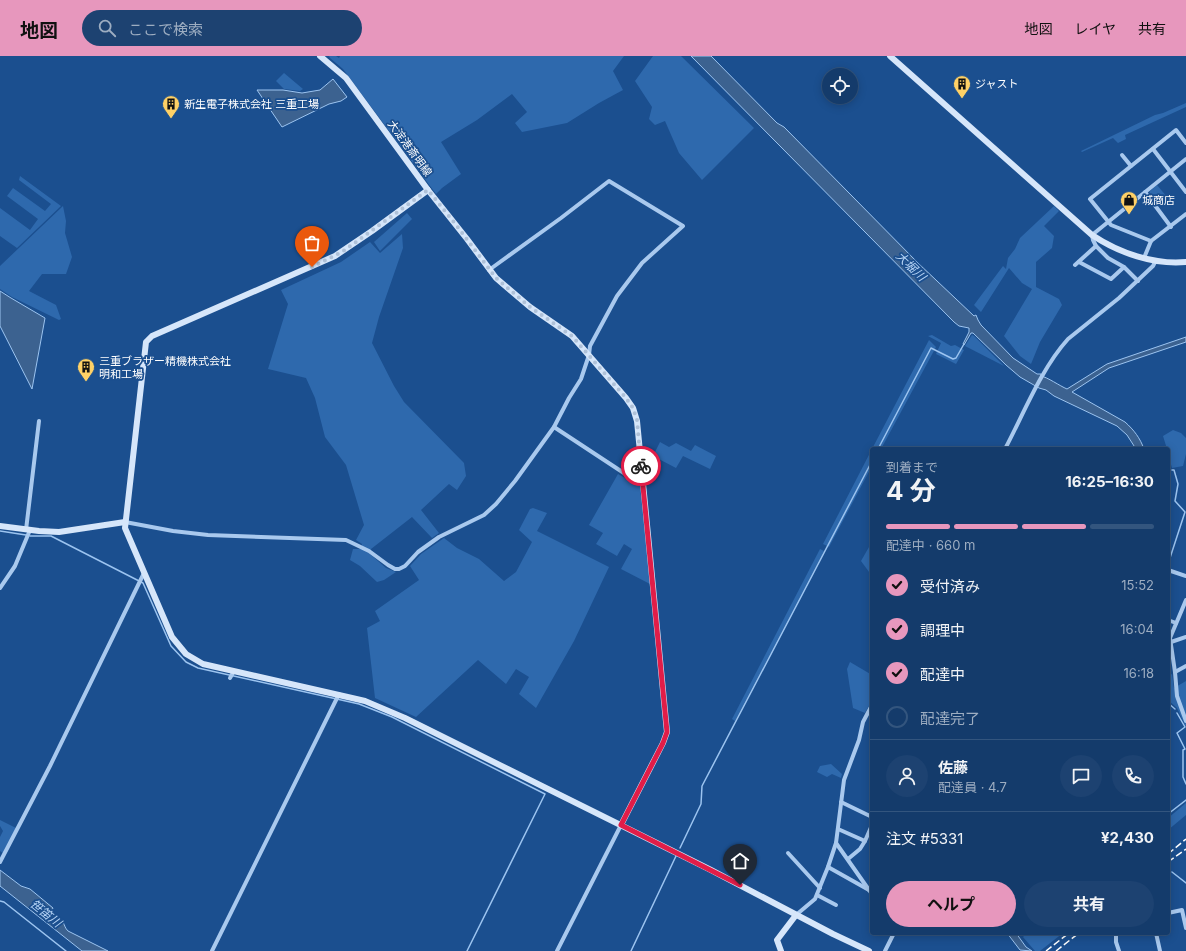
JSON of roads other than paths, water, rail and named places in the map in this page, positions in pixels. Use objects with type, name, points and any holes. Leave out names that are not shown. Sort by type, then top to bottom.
[{"type":"street","points":[[890,56],[1092,235],[1124,252],[1144,258],[1186,262]]},
{"type":"street","name":"大淀港斎明線","points":[[323,57],[346,78],[428,190],[496,278],[530,307],[572,336],[617,386],[633,408],[637,420],[667,732],[663,743],[621,825]]},
{"type":"street","points":[[1151,241],[1112,225],[1090,199],[1176,130],[1186,143]]},
{"type":"street","points":[[1153,149],[1186,192]]},
{"type":"street","points":[[1122,155],[1131,166]]},
{"type":"street","points":[[1092,235],[1186,159]]},
{"type":"street","points":[[0,526],[28,531],[64,531],[125,522],[173,531],[208,535],[346,540],[369,551],[395,569],[404,566],[418,552],[439,537],[484,515],[496,504],[515,481],[554,426],[568,398],[581,379],[589,355],[590,346],[617,296],[642,263],[684,226],[609,181],[489,270]]},
{"type":"street","points":[[428,190],[360,240],[330,258],[152,336],[147,340],[145,346],[125,522],[126,531],[141,578],[170,633],[179,646],[191,657],[203,664],[232,675],[338,698],[365,701],[405,718],[621,825],[869,951]]},
{"type":"street","points":[[1144,192],[1171,227]]},
{"type":"street","points":[[1144,258],[1151,241],[1186,214]]},
{"type":"street","points":[[1092,235],[1096,246],[1108,258],[1124,267],[1138,281]]},
{"type":"street","points":[[1096,246],[1077,264],[1111,279],[1124,267]]},
{"type":"street","points":[[1006,447],[1052,359],[1068,339],[1120,298],[1153,266],[1156,260]]},
{"type":"street","points":[[0,588],[15,566],[27,539],[39,421]]},
{"type":"street","points":[[554,426],[636,481],[643,484]]},
{"type":"street","points":[[1170,571],[1186,576]]},
{"type":"street","points":[[1,860],[141,578]]},
{"type":"street","points":[[1186,600],[1171,634],[1177,696],[1186,721]]},
{"type":"street","points":[[1170,621],[1176,623]]},
{"type":"street","points":[[1171,642],[1186,637]]},
{"type":"street","points":[[1175,672],[1186,666]]},
{"type":"street","points":[[212,951],[338,698]]},
{"type":"street","points":[[781,951],[777,940],[796,915],[809,905],[817,895],[828,867],[836,843],[844,780],[859,740],[863,722],[870,709]]},
{"type":"street","points":[[841,802],[870,816]]},
{"type":"street","points":[[557,951],[621,825]]},
{"type":"street","points":[[838,829],[865,841]]},
{"type":"street","points":[[848,859],[860,849],[870,830]]},
{"type":"street","points":[[836,843],[870,892]]},
{"type":"street","points":[[788,853],[820,888]]},
{"type":"street","points":[[828,867],[870,892]]},
{"type":"street","points":[[817,895],[836,905]]},
{"type":"street","points":[[1170,913],[1182,910],[1186,928]]},
{"type":"street","points":[[885,951],[893,935]]},
{"type":"street","points":[[1116,935],[1116,942],[1119,951]]},
{"type":"street","points":[[1156,935],[1160,951]]},
{"type":"water","name":"大堀川","points":[[691,56],[711,56],[777,123],[784,127],[918,263],[974,316],[976,315],[981,325],[1013,358],[1037,374],[1041,374],[1041,376],[1067,389],[1107,364],[1186,337],[1186,342],[1109,368],[1072,392],[1125,422],[1136,434],[1143,447],[1135,447],[1127,435],[1117,426],[1054,396],[1046,390],[1039,388],[1020,377],[973,333],[971,333],[964,345],[963,344],[969,332],[969,328],[959,326]]},
{"type":"water","points":[[333,79],[347,97],[282,127],[257,90],[283,90],[302,93],[320,90]]},
{"type":"water","points":[[0,291],[45,318],[32,389],[0,326]]},
{"type":"water","name":"笹笛川","points":[[0,870],[21,886],[30,889],[53,908],[53,912],[63,922],[68,931],[108,951],[82,951],[0,886]]},
{"type":"water","points":[[1009,935],[1017,935],[1026,947],[1032,951],[1020,950]]},
{"type":"waterway","points":[[879,447],[931,348],[953,359],[956,358],[964,344]]},
{"type":"waterway","points":[[680,848],[701,804],[702,786],[870,465]]},
{"type":"waterway","points":[[1170,558],[1185,512],[1175,501],[1178,484],[1174,470],[1172,470]]},
{"type":"waterway","points":[[0,531],[26,535]]},
{"type":"waterway","points":[[30,536],[51,536],[143,583],[171,646],[186,662],[198,668],[359,704],[392,717],[545,794],[467,951]]},
{"type":"waterway","points":[[1170,705],[1175,709]]},
{"type":"waterway","points":[[1177,713],[1185,727],[1177,733],[1185,749],[1183,750],[1183,777],[1186,784]]},
{"type":"waterway","points":[[1170,812],[1186,800]]},
{"type":"waterway","points":[[631,951],[676,856]]},
{"type":"waterway","points":[[1172,872],[1186,883]]},
{"type":"waterway","points":[[0,901],[4,902],[66,951]]},
{"type":"railway","points":[[1170,852],[1186,839]]},
{"type":"railway","points":[[1170,861],[1186,849]]},
{"type":"railway","points":[[1046,951],[1066,935]]},
{"type":"railway","points":[[1056,951],[1076,935]]},
{"type":"place","name":"ジャスト","points":[[962,99]]},
{"type":"place","name":"新生電子株式会社 三重工場","points":[[171,119]]},
{"type":"place","name":"城商店","points":[[1129,215]]},
{"type":"place","name":"三重ブラザー精機株式会社 明和工場","points":[[86,382]]}]
